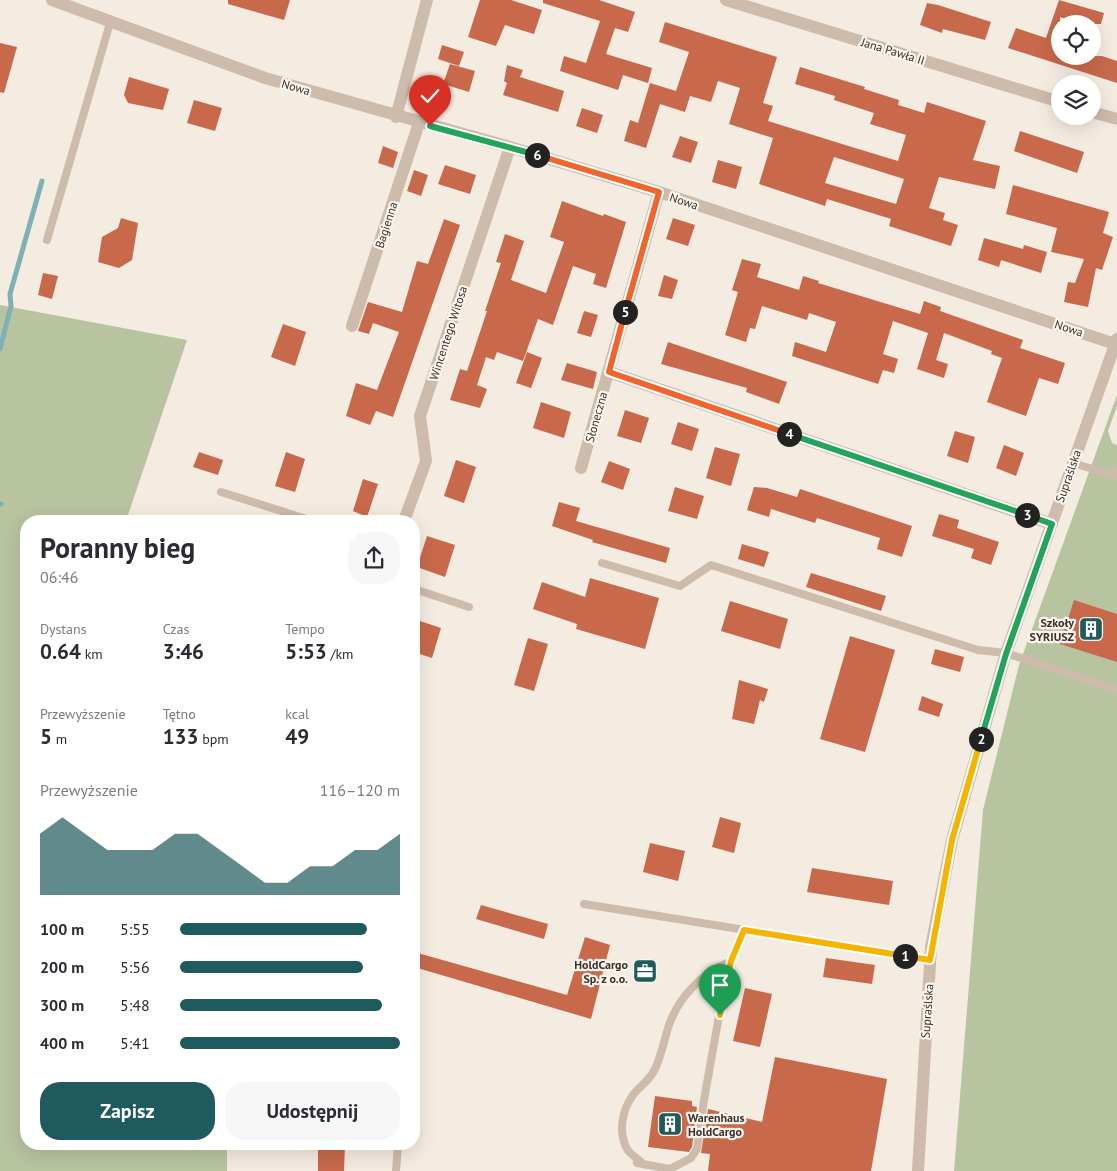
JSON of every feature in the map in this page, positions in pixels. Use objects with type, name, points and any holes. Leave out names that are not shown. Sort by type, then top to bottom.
[{"type":"street","name":"Nowa","points":[[52,0],[110,23],[265,78],[396,117],[510,147],[659,192],[1116,341]]},
{"type":"street","points":[[396,117],[427,0]]},
{"type":"street","name":"Jana Pawła II","points":[[726,0],[1051,99]]},
{"type":"street","points":[[1101,115],[1117,119]]},
{"type":"street","name":"Bagienna","points":[[352,326],[419,123]]},
{"type":"street","name":"Wincentego Witosa","points":[[406,515],[426,460],[420,416],[510,147]]},
{"type":"street","name":"Słoneczna","points":[[581,468],[659,192]]},
{"type":"street","name":"Supraślska","points":[[918,1171],[930,960],[952,840],[1006,654],[1116,341]]},
{"type":"street","points":[[609,372],[1052,524]]},
{"type":"lane","points":[[47,240],[110,23]]},
{"type":"lane","points":[[1073,463],[1116,474]]},
{"type":"lane","points":[[221,492],[294,515]]},
{"type":"lane","points":[[602,563],[680,586],[711,565],[978,650],[1006,654],[1117,690]]},
{"type":"lane","points":[[420,591],[470,607]]},
{"type":"lane","points":[[584,904],[930,960]]},
{"type":"lane","points":[[731,961],[714,968],[684,995],[668,1026],[660,1059],[652,1075],[633,1095],[623,1113],[623,1133],[627,1150],[641,1162],[637,1164],[670,1169],[691,1158],[698,1149],[704,1100],[731,961],[744,930]]},
{"type":"lane","points":[[396,1171],[398,1150]]},
{"type":"green space","points":[[0,305],[187,340],[128,515],[20,515],[20,1150],[227,1150],[227,1171],[0,1171]]},
{"type":"green space","points":[[1117,395],[1117,406],[1108,431],[1112,443],[1117,445],[1117,1171],[954,1171],[983,810],[1019,665]]},
{"type":"building","points":[[228,0],[290,0],[284,20],[228,4]]},
{"type":"building","points":[[480,0],[511,0],[542,10],[534,34],[505,25],[496,46],[468,37]]},
{"type":"building","points":[[543,0],[599,0],[635,12],[628,32],[615,28],[606,54],[652,68],[648,83],[623,75],[618,90],[560,71],[564,56],[586,63],[600,21],[543,3]]},
{"type":"building","points":[[1059,0],[1104,13],[1101,24],[1101,15],[1054,15]]},
{"type":"building","points":[[927,3],[991,22],[985,40],[943,29],[942,33],[920,25]]},
{"type":"building","points":[[665,22],[777,57],[763,103],[773,106],[768,121],[898,161],[906,135],[870,124],[874,113],[834,100],[835,96],[795,84],[800,67],[865,87],[864,89],[899,100],[898,105],[924,113],[927,102],[986,121],[973,160],[1000,166],[995,189],[939,177],[929,208],[945,213],[943,220],[958,225],[951,246],[889,226],[891,219],[827,199],[825,206],[759,184],[773,138],[729,124],[740,88],[718,81],[711,102],[690,96],[685,112],[660,104],[646,148],[624,141],[630,120],[638,123],[650,83],[676,91],[689,52],[659,42]],"holes":[[[834,157],[904,179],[896,204],[825,183]]]},
{"type":"building","points":[[1051,23],[1051,62],[1008,48],[1016,28],[1046,38]]},
{"type":"building","points":[[0,43],[17,47],[4,93],[0,92]]},
{"type":"building","points":[[442,45],[464,52],[459,66],[438,59]]},
{"type":"building","points":[[1101,56],[1117,61],[1117,83],[1101,78],[1101,75],[1092,75],[1061,65],[1101,65]]},
{"type":"building","points":[[450,64],[475,71],[469,92],[443,84]]},
{"type":"building","points":[[507,65],[523,70],[520,77],[564,91],[558,112],[503,95],[507,83],[504,81]]},
{"type":"building","points":[[129,77],[169,89],[163,110],[128,103],[124,95]]},
{"type":"building","points":[[194,100],[222,108],[215,131],[187,123]]},
{"type":"building","points":[[582,108],[603,115],[597,133],[576,126]]},
{"type":"building","points":[[1020,131],[1084,152],[1077,173],[1014,151]]},
{"type":"building","points":[[680,136],[698,142],[691,163],[672,157]]},
{"type":"building","points":[[383,146],[398,152],[393,168],[378,163]]},
{"type":"building","points":[[718,160],[742,167],[736,189],[712,182]]},
{"type":"building","points":[[445,165],[476,175],[470,194],[438,184]]},
{"type":"building","points":[[414,170],[428,175],[421,196],[407,191]]},
{"type":"building","points":[[1013,185],[1109,212],[1103,233],[1113,237],[1102,270],[1096,268],[1088,307],[1064,302],[1068,282],[1075,283],[1084,259],[1051,252],[1057,228],[1006,214]]},
{"type":"building","points":[[562,201],[626,222],[606,288],[593,284],[596,274],[573,266],[553,325],[538,319],[523,361],[497,352],[494,360],[486,357],[477,385],[487,389],[480,408],[450,400],[460,369],[467,371],[487,311],[485,311],[501,263],[496,262],[505,234],[524,241],[511,280],[546,293],[564,242],[550,237]]},
{"type":"building","points":[[121,218],[138,223],[132,260],[119,268],[98,262],[102,237],[118,228]]},
{"type":"building","points":[[673,218],[695,225],[688,246],[666,239]]},
{"type":"building","points":[[444,219],[460,225],[393,417],[376,411],[370,425],[346,416],[356,383],[377,390],[399,332],[373,323],[369,334],[358,331],[368,302],[402,312],[417,261],[428,264]]},
{"type":"building","points":[[984,238],[1023,249],[1024,245],[1047,252],[1041,273],[1001,260],[999,267],[978,260]]},
{"type":"building","points":[[742,259],[761,264],[757,277],[799,290],[803,276],[819,281],[818,283],[920,314],[924,301],[941,307],[940,311],[1023,340],[1020,348],[1065,363],[1058,384],[1039,378],[1026,416],[987,402],[1002,358],[991,354],[992,351],[944,333],[936,360],[948,364],[944,378],[917,369],[928,333],[893,321],[883,354],[898,359],[894,373],[883,370],[878,384],[792,356],[795,342],[826,352],[836,322],[809,313],[807,320],[762,306],[755,329],[750,328],[746,342],[725,335],[738,292],[732,290]]},
{"type":"building","points":[[43,273],[58,276],[52,299],[38,295]]},
{"type":"building","points":[[664,275],[678,280],[672,299],[658,296]]},
{"type":"building","points":[[584,311],[598,315],[591,337],[577,333]]},
{"type":"building","points":[[283,324],[306,332],[295,366],[271,357]]},
{"type":"building","points":[[668,342],[787,382],[779,404],[746,392],[747,388],[661,364]]},
{"type":"building","points":[[527,352],[542,358],[531,388],[516,383]]},
{"type":"building","points":[[567,363],[597,372],[593,389],[561,380]]},
{"type":"building","points":[[541,402],[571,412],[564,438],[533,428]]},
{"type":"building","points":[[625,410],[649,418],[641,443],[617,436]]},
{"type":"building","points":[[678,422],[699,429],[692,451],[671,444]]},
{"type":"building","points":[[955,431],[975,437],[968,463],[947,456]]},
{"type":"building","points":[[1004,445],[1024,453],[1016,476],[996,468]]},
{"type":"building","points":[[715,447],[740,454],[731,486],[706,478]]},
{"type":"building","points":[[199,452],[223,460],[218,475],[193,467]]},
{"type":"building","points":[[286,452],[305,459],[295,492],[275,486]]},
{"type":"building","points":[[456,460],[476,467],[464,503],[444,496]]},
{"type":"building","points":[[609,461],[630,469],[623,490],[601,482]]},
{"type":"building","points":[[363,479],[378,484],[368,515],[353,511]]},
{"type":"building","points":[[675,487],[704,496],[697,519],[668,511]]},
{"type":"building","points":[[754,487],[767,488],[797,497],[800,489],[912,526],[902,557],[877,549],[880,538],[817,518],[815,523],[771,509],[769,517],[747,510]]},
{"type":"building","points":[[559,502],[580,508],[576,521],[670,548],[666,563],[592,542],[593,540],[552,526]]},
{"type":"building","points":[[939,514],[959,520],[957,528],[999,542],[991,565],[971,558],[974,549],[932,536]]},
{"type":"building","points":[[427,536],[455,545],[445,577],[420,568],[420,558]]},
{"type":"building","points":[[742,544],[769,552],[764,567],[738,559]]},
{"type":"building","points":[[811,573],[886,596],[881,611],[806,587]]},
{"type":"building","points":[[590,578],[659,598],[645,649],[576,629],[577,624],[533,609],[542,582],[585,597]]},
{"type":"building","name":"Szkoły SYRIUSZ","points":[[1074,600],[1117,614],[1117,662],[1060,644]]},
{"type":"building","points":[[730,601],[788,619],[780,649],[721,631]]},
{"type":"building","points":[[420,621],[441,628],[432,658],[420,654]]},
{"type":"building","points":[[850,636],[895,650],[865,752],[820,739]]},
{"type":"building","points":[[528,638],[548,644],[534,691],[514,685]]},
{"type":"building","points":[[935,649],[964,657],[960,672],[931,664]]},
{"type":"building","points":[[739,680],[768,689],[764,702],[760,700],[754,724],[732,719]]},
{"type":"building","points":[[922,696],[943,704],[939,717],[918,710]]},
{"type":"building","points":[[720,817],[741,823],[734,853],[712,847]]},
{"type":"building","points":[[650,843],[685,851],[678,881],[643,872]]},
{"type":"building","points":[[812,868],[893,881],[889,905],[807,892]]},
{"type":"building","points":[[481,905],[548,924],[544,939],[476,919]]},
{"type":"building","points":[[585,937],[610,945],[591,1019],[420,969],[420,954],[567,995]]},
{"type":"building","points":[[826,958],[875,965],[872,984],[823,977]]},
{"type":"building","points":[[745,988],[772,994],[760,1047],[733,1041]]},
{"type":"building","points":[[775,1057],[887,1079],[871,1171],[708,1171],[710,1154],[701,1153],[708,1109],[762,1122]]},
{"type":"building","name":"Warenhaus HoldCargo","points":[[655,1096],[692,1101],[692,1106],[697,1107],[692,1147],[689,1152],[648,1147]]},
{"type":"building","points":[[318,1150],[345,1150],[344,1171],[318,1171]]},
{"type":"waterway","points":[[0,349],[11,306],[10,294],[42,181]]},
{"type":"place","name":"Szkoły SYRIUSZ","points":[[1091,629]]},
{"type":"place","name":"HoldCargo Sp. z o.o.","points":[[645,971]]},
{"type":"place","name":"Warenhaus HoldCargo","points":[[670,1124]]},
{"type":"route","points":[[430,126],[510,147],[659,192],[609,372],[1052,524],[1006,654],[952,840],[930,960],[744,930],[734,951],[725,982],[720,1015]]}]
